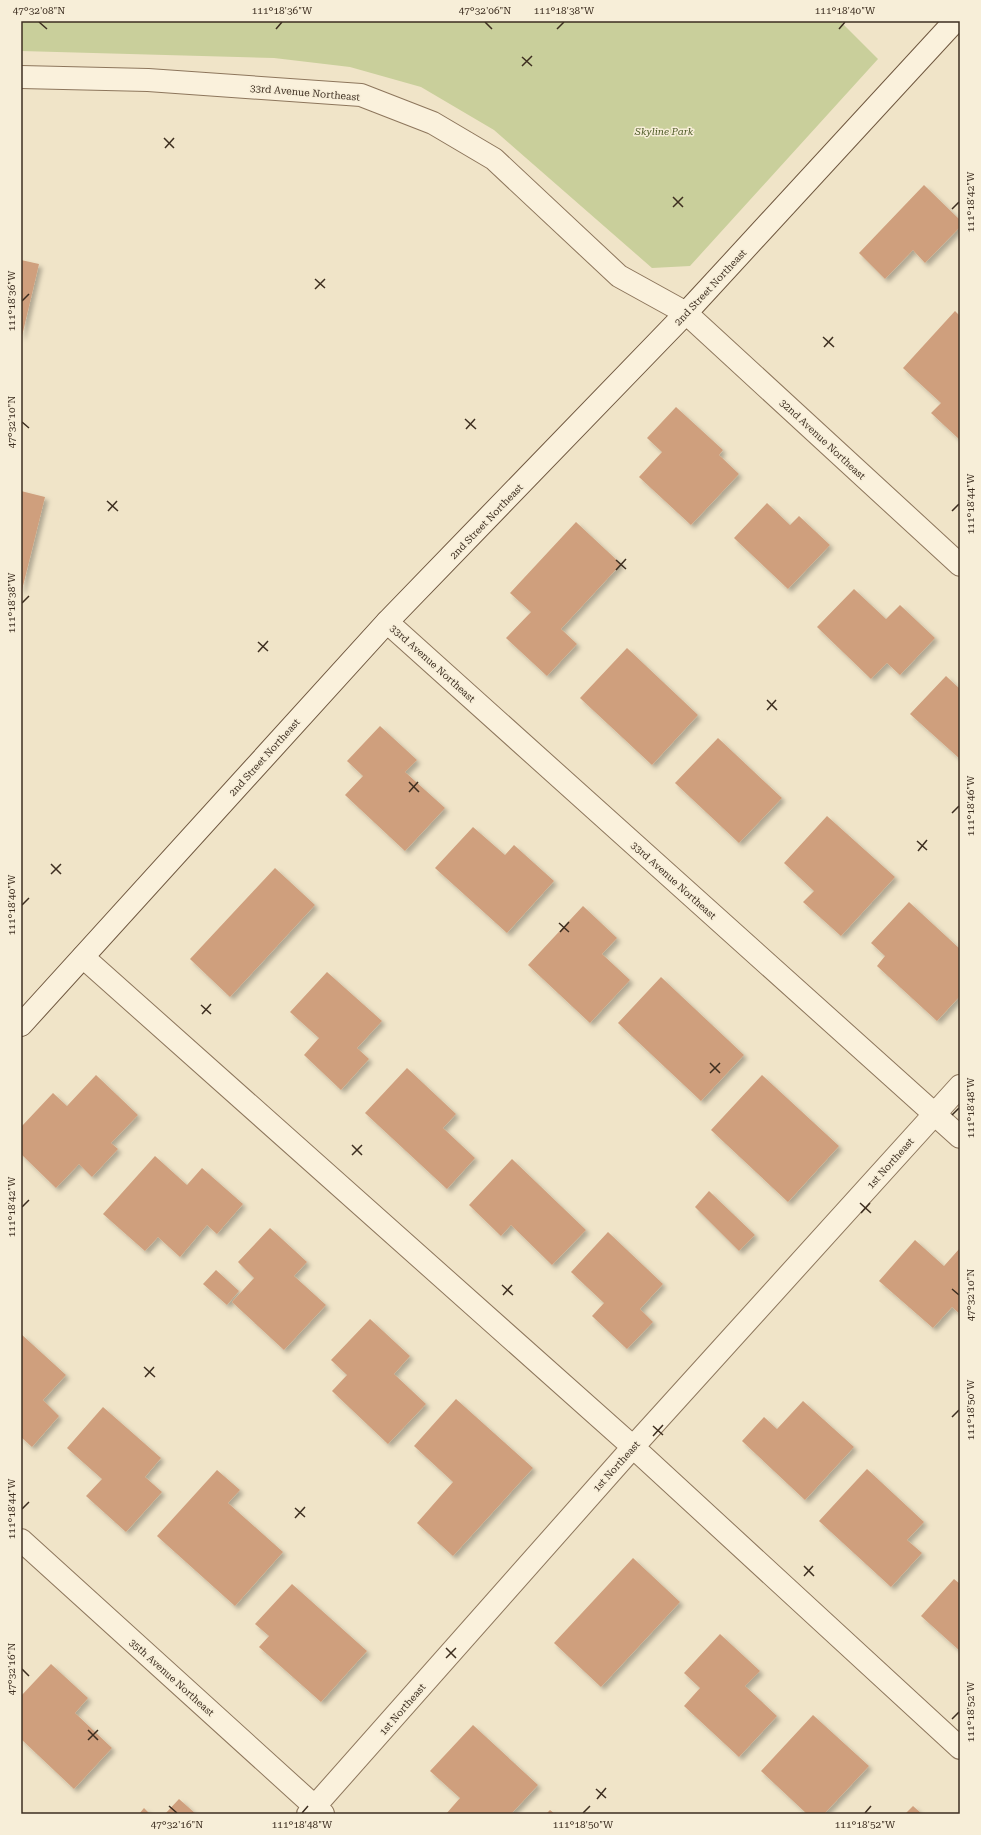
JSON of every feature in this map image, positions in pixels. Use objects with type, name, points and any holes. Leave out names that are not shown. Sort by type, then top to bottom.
[{"type":"street","name":"2nd Street Northeast","points":[[21,1025],[387,622],[686,313],[955,21]]},
{"type":"street","name":"33rd Avenue Northeast","points":[[21,77],[148,80],[361,95],[433,123],[494,159],[619,276],[686,313]]},
{"type":"street","name":"32nd Avenue Northeast","points":[[686,313],[960,565]]},
{"type":"street","name":"33rd Avenue Northeast","points":[[387,622],[960,1137]]},
{"type":"street","points":[[83,957],[633,1447],[960,1748]]},
{"type":"street","name":"1st Northeast","points":[[315,1812],[633,1447],[960,1086]]},
{"type":"street","name":"35th Avenue Northeast","points":[[21,1540],[315,1812]]},
{"type":"green space","name":"Skyline Park","points":[[21,21],[840,21],[878,59],[690,266],[652,268],[494,130],[421,87],[350,67],[274,58],[21,51]]},
{"type":"building","points":[[924,185],[960,220],[960,227],[925,263],[913,250],[885,279],[859,253]]},
{"type":"building","points":[[21,260],[39,264],[22,336],[21,336]]},
{"type":"building","points":[[955,311],[960,316],[960,440],[931,413],[941,403],[903,368]]},
{"type":"building","points":[[676,407],[723,450],[719,455],[739,474],[691,525],[639,477],[662,452],[647,438]]},
{"type":"building","points":[[21,491],[45,497],[22,590],[21,590]]},
{"type":"building","points":[[767,503],[790,525],[799,516],[830,545],[788,589],[734,538]]},
{"type":"building","points":[[576,522],[621,564],[561,629],[577,644],[547,676],[506,638],[531,612],[510,593]]},
{"type":"building","points":[[854,589],[886,619],[900,605],[935,638],[900,675],[887,663],[871,679],[817,627]]},
{"type":"building","points":[[627,648],[698,715],[652,765],[580,698]]},
{"type":"building","points":[[946,676],[960,689],[960,759],[910,714]]},
{"type":"building","points":[[380,726],[417,760],[405,772],[445,808],[405,851],[345,795],[363,776],[347,761]]},
{"type":"building","points":[[718,738],[782,798],[739,843],[675,783]]},
{"type":"building","points":[[827,816],[895,877],[841,936],[803,902],[814,891],[784,863]]},
{"type":"building","points":[[473,827],[505,855],[514,845],[554,881],[507,933],[435,868]]},
{"type":"building","points":[[275,868],[315,905],[230,997],[190,959]]},
{"type":"building","points":[[909,902],[960,949],[960,996],[937,1021],[877,966],[885,956],[871,943]]},
{"type":"building","points":[[583,906],[617,938],[602,954],[630,980],[590,1023],[528,965]]},
{"type":"building","points":[[327,972],[382,1021],[357,1048],[369,1059],[341,1090],[304,1055],[319,1038],[290,1012]]},
{"type":"building","points":[[661,977],[744,1055],[701,1101],[618,1023]]},
{"type":"building","points":[[407,1068],[456,1114],[443,1128],[475,1158],[447,1189],[365,1113]]},
{"type":"building","points":[[96,1075],[138,1115],[111,1143],[118,1149],[92,1177],[79,1164],[56,1188],[21,1154],[21,1127],[53,1093],[67,1106]]},
{"type":"building","points":[[762,1075],[839,1146],[788,1202],[711,1130]]},
{"type":"building","points":[[155,1156],[187,1185],[202,1168],[243,1204],[217,1234],[207,1225],[180,1257],[158,1237],[145,1251],[103,1214]]},
{"type":"building","points":[[512,1159],[586,1230],[552,1265],[511,1225],[501,1236],[469,1205]]},
{"type":"building","points":[[709,1191],[755,1235],[739,1251],[695,1207]]},
{"type":"building","points":[[270,1228],[307,1262],[294,1276],[326,1305],[284,1350],[232,1302],[254,1278],[238,1262]]},
{"type":"building","points":[[608,1232],[663,1284],[640,1309],[653,1322],[627,1349],[592,1316],[604,1303],[571,1272]]},
{"type":"building","points":[[915,1240],[944,1266],[960,1248],[960,1314],[952,1307],[933,1328],[879,1281]]},
{"type":"building","points":[[216,1270],[239,1291],[227,1305],[203,1284]]},
{"type":"building","points":[[370,1319],[410,1356],[394,1374],[426,1404],[388,1444],[332,1391],[347,1375],[331,1360]]},
{"type":"building","points":[[21,1334],[66,1375],[43,1400],[59,1416],[32,1447],[21,1437]]},
{"type":"building","points":[[456,1399],[533,1468],[453,1556],[417,1523],[453,1482],[414,1446]]},
{"type":"building","points":[[803,1401],[854,1447],[805,1500],[742,1441],[764,1417],[777,1429]]},
{"type":"building","points":[[103,1407],[161,1458],[145,1477],[162,1492],[126,1532],[86,1496],[102,1479],[67,1448]]},
{"type":"building","points":[[867,1469],[924,1522],[907,1540],[922,1553],[891,1587],[819,1521]]},
{"type":"building","points":[[217,1470],[240,1490],[228,1503],[283,1552],[235,1606],[157,1536]]},
{"type":"building","points":[[633,1558],[680,1602],[601,1687],[554,1643]]},
{"type":"building","points":[[954,1579],[960,1584],[960,1651],[921,1616]]},
{"type":"building","points":[[292,1584],[367,1651],[321,1702],[259,1647],[269,1636],[255,1624]]},
{"type":"building","points":[[720,1634],[760,1671],[745,1686],[777,1716],[739,1757],[684,1706],[700,1688],[684,1673]]},
{"type":"building","points":[[51,1664],[88,1698],[75,1713],[112,1748],[74,1789],[21,1739],[21,1696]]},
{"type":"building","points":[[813,1715],[869,1766],[824,1814],[807,1814],[761,1771]]},
{"type":"building","points":[[473,1725],[538,1785],[511,1814],[446,1814],[460,1798],[430,1771]]},
{"type":"building","points":[[179,1799],[196,1814],[165,1814]]},
{"type":"building","points":[[913,1806],[922,1814],[905,1814]]},
{"type":"building","points":[[144,1808],[150,1814],[139,1814]]},
{"type":"building","points":[[550,1810],[555,1814],[546,1814]]}]
